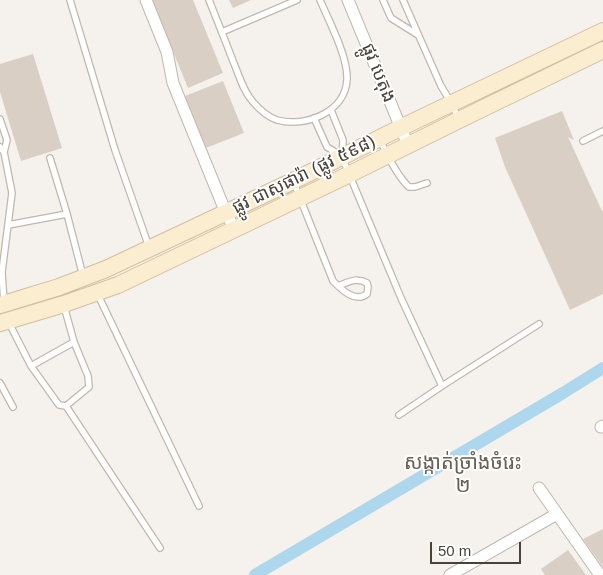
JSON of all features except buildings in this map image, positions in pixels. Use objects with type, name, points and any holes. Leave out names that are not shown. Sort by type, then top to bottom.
[{"type":"main road","name":"ផ្លូវ ជាសុផារ៉ា (ផ្លូវ ៥៩៨)","points":[[2,304],[59,287],[106,269],[603,32]]},
{"type":"main road","name":"ផ្លូវ ជាសុផារ៉ា (ផ្លូវ ៥៩៨)","points":[[4,322],[97,293],[126,281],[300,199],[603,50]]},
{"type":"street","points":[[146,0],[167,52],[173,83],[235,230]]},
{"type":"street","name":"ផ្លូវ បេតុង","points":[[348,0],[408,145]]},
{"type":"street","points":[[539,488],[600,575]]},
{"type":"street","points":[[450,575],[557,514]]},
{"type":"lane","points":[[70,0],[115,150],[150,249]]},
{"type":"lane","points":[[209,0],[246,94],[262,111],[276,119],[289,122],[303,122],[331,110],[340,102],[347,82],[347,68],[343,55],[320,0]]},
{"type":"lane","points":[[222,32],[297,0]]},
{"type":"lane","points":[[383,0],[391,18],[418,35]]},
{"type":"lane","points":[[403,0],[441,86],[459,120]]},
{"type":"lane","points":[[331,110],[343,140],[342,156],[401,298],[442,386]]},
{"type":"lane","points":[[314,118],[327,147],[342,156]]},
{"type":"lane","points":[[0,119],[7,140],[2,150],[12,193],[2,272],[4,322],[58,405],[66,406],[89,387],[88,376],[74,342],[59,287]]},
{"type":"lane","points":[[583,142],[603,132]]},
{"type":"lane","points":[[380,138],[387,155],[409,187],[427,183]]},
{"type":"lane","points":[[50,158],[67,214],[83,278]]},
{"type":"lane","points":[[293,181],[334,281],[338,286],[356,297],[362,297],[367,294],[367,283],[362,280],[356,279],[338,286]]},
{"type":"lane","points":[[8,225],[67,214]]},
{"type":"lane","points":[[97,293],[199,506]]},
{"type":"lane","points":[[399,415],[539,324]]},
{"type":"lane","points":[[31,366],[74,342]]},
{"type":"lane","points":[[0,383],[13,407]]},
{"type":"lane","points":[[66,406],[160,548]]},
{"type":"waterway","points":[[255,575],[603,368]]},
{"type":"district","name":"សង្កាត់ច្រាំងចំរេះ ២","points":[[463,474]]}]
